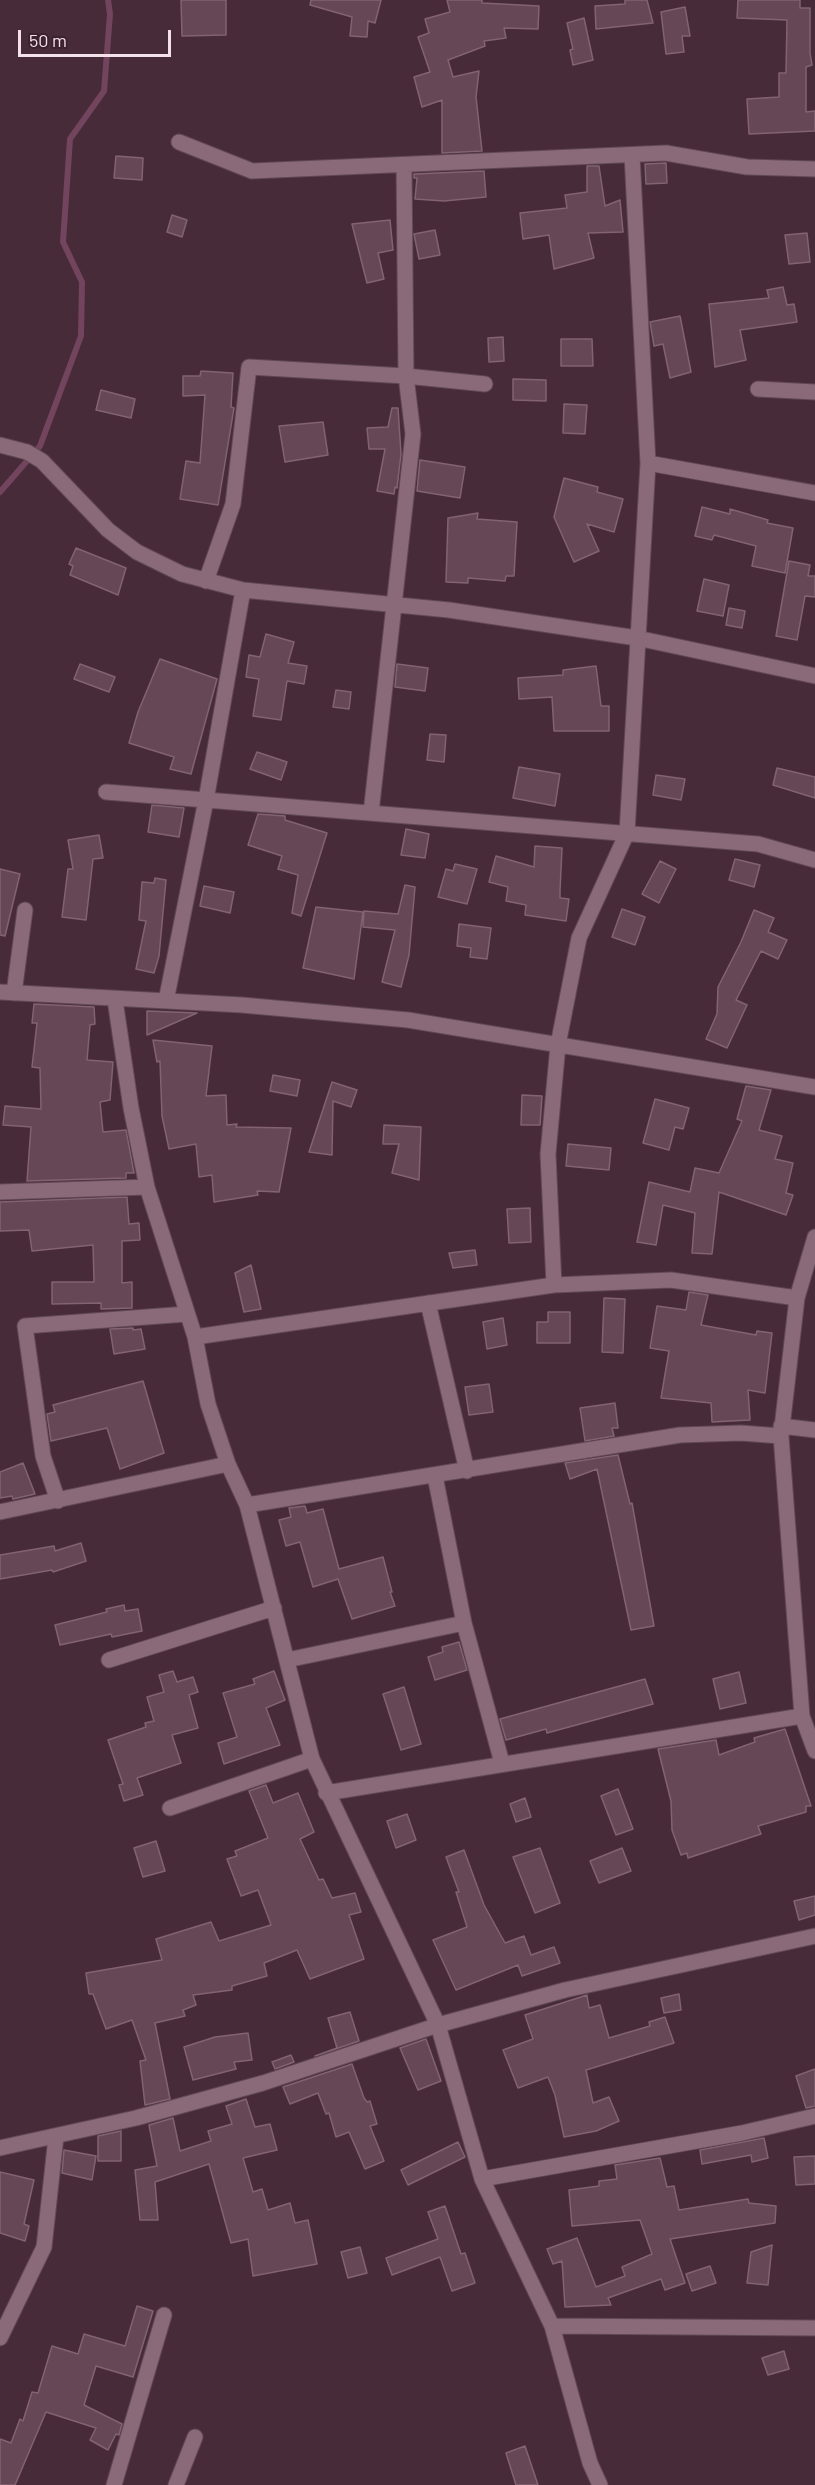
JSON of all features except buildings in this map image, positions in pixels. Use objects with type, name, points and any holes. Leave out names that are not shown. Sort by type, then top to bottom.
[{"type":"street","points":[[179,142],[252,171],[666,153],[747,167],[815,169]]},
{"type":"street","points":[[554,1285],[548,1154],[558,1045],[579,938],[627,833],[648,463],[632,155]]},
{"type":"street","points":[[371,813],[413,434],[405,376],[404,165]]},
{"type":"street","points":[[206,581],[233,504],[249,367],[405,376],[485,384]]},
{"type":"street","points":[[758,389],[815,392]]},
{"type":"street","points":[[0,445],[27,452],[42,461],[108,530],[137,552],[182,574],[206,581],[243,590],[449,610],[637,638],[815,676]]},
{"type":"street","points":[[648,463],[815,492]]},
{"type":"street","points":[[166,1001],[206,800],[243,590]]},
{"type":"street","points":[[106,792],[758,844],[815,860]]},
{"type":"street","points":[[25,910],[7,993],[242,1005],[408,1020],[815,1087]]},
{"type":"street","points":[[115,1000],[131,1108],[147,1187],[195,1337],[208,1404],[228,1464],[247,1504],[312,1760],[438,2025],[482,2179],[552,2326],[590,2463],[600,2485]]},
{"type":"street","points":[[0,1192],[147,1187]]},
{"type":"street","points":[[815,1237],[797,1298],[781,1431],[802,1716],[815,1751]]},
{"type":"street","points":[[195,1337],[554,1285],[671,1280],[797,1298]]},
{"type":"street","points":[[428,1303],[466,1471]]},
{"type":"street","points":[[58,1501],[43,1456],[25,1326],[187,1314]]},
{"type":"street","points":[[247,1504],[435,1476],[680,1435],[815,1430]]},
{"type":"street","points":[[0,1512],[228,1464]]},
{"type":"street","points":[[435,1476],[464,1623],[502,1763]]},
{"type":"street","points":[[109,1660],[274,1608]]},
{"type":"street","points":[[287,1660],[464,1623]]},
{"type":"street","points":[[326,1793],[802,1716]]},
{"type":"street","points":[[171,1808],[312,1760]]},
{"type":"street","points":[[0,2148],[136,2118],[262,2083],[438,2025],[565,1990],[815,1936]]},
{"type":"street","points":[[482,2179],[742,2133],[815,2116]]},
{"type":"street","points":[[0,2338],[44,2247],[56,2137]]},
{"type":"street","points":[[114,2485],[164,2315]]},
{"type":"street","points":[[552,2326],[815,2328]]},
{"type":"street","points":[[176,2485],[195,2437]]},
{"type":"waterway","points":[[0,492],[40,446],[81,336],[82,282],[63,242],[70,139],[104,91],[110,14],[108,0]]}]
